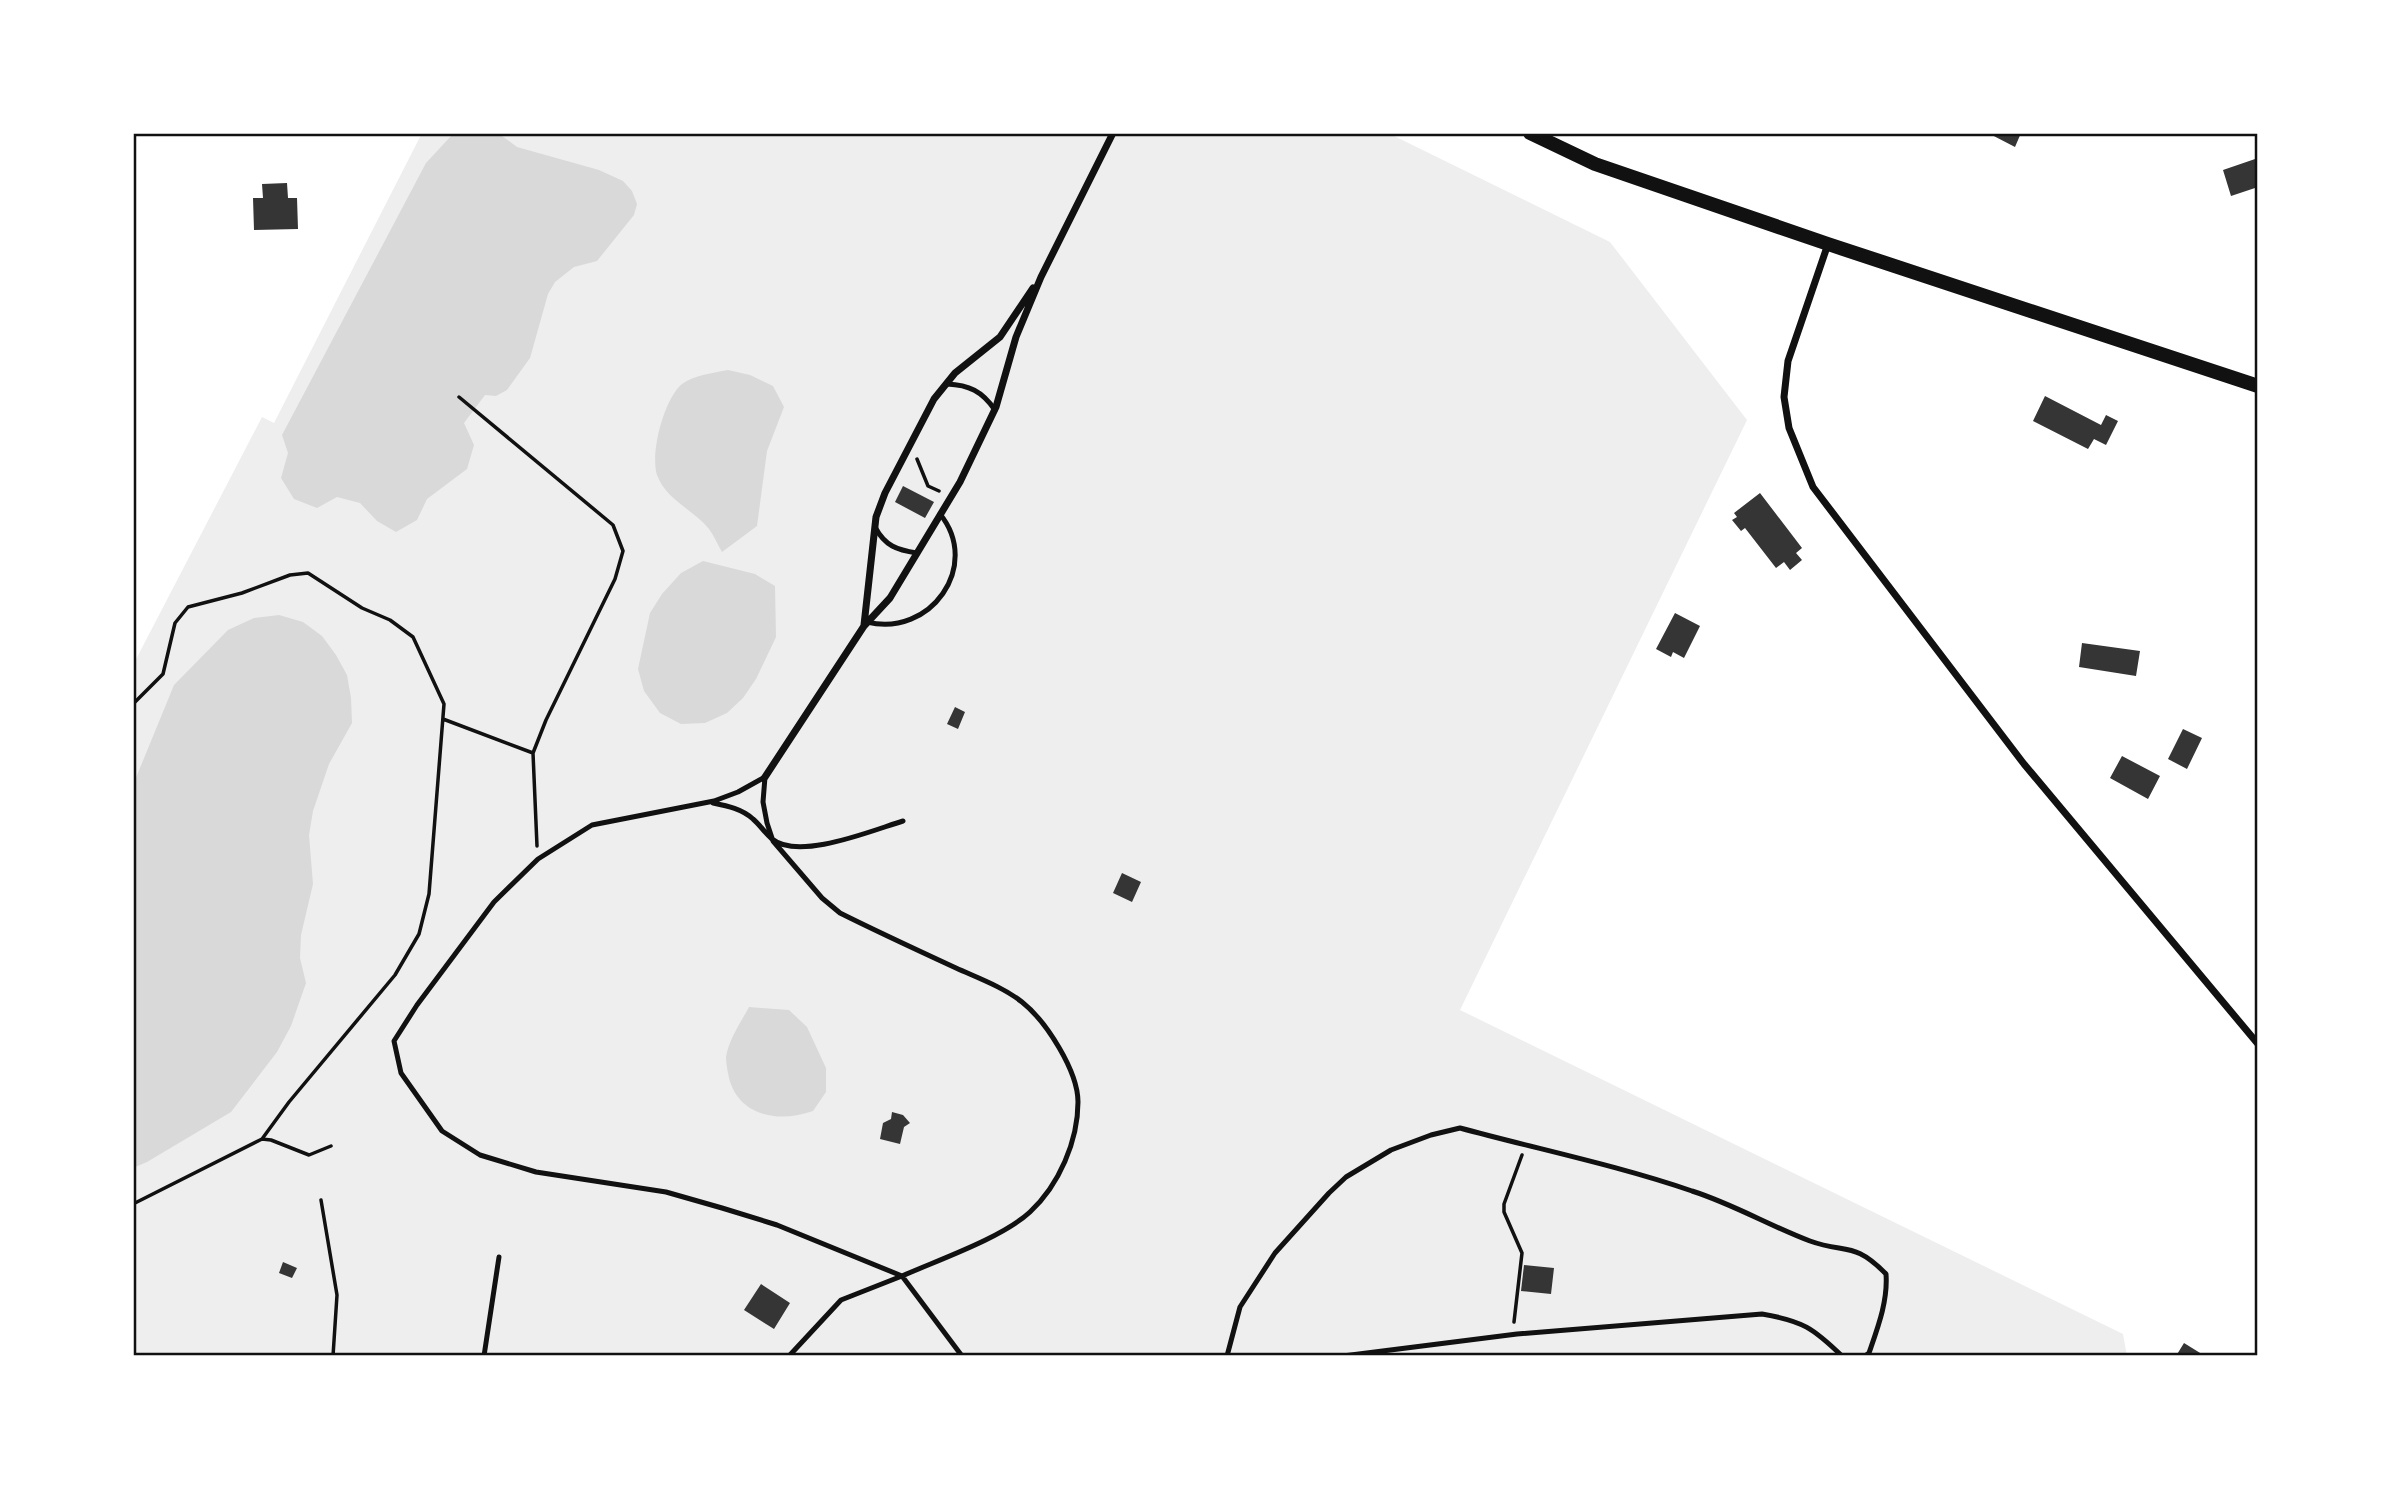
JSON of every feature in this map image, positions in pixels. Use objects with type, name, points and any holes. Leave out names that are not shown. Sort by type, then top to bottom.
[{"type":"main road","points":[[1530,133],[1595,164],[2258,386]]},
{"type":"street","points":[[765,778],[865,624],[890,598],[951,497],[995,410],[1016,337],[1041,277],[1113,133]]},
{"type":"street","points":[[1828,244],[1788,361],[1784,397],[1789,428],[1812,487],[2024,764],[2258,1044]]},
{"type":"street","points":[[865,624],[875,527],[885,493],[934,399],[956,373],[1000,337],[1041,277]]},
{"type":"lane","points":[[947,384],[971,387],[982,394],[995,410]]},
{"type":"lane","points":[[865,624],[890,625],[912,620],[930,608],[939,597],[952,573],[957,552],[953,534],[940,514]]},
{"type":"lane","points":[[875,527],[881,538],[895,549],[917,553]]},
{"type":"lane","points":[[765,778],[710,802],[592,824],[538,859],[494,902],[417,1005],[394,1041],[401,1073],[442,1132],[480,1155],[536,1172],[666,1192],[722,1208],[777,1225],[902,1276],[962,1356]]},
{"type":"lane","points":[[765,778],[763,802],[773,841]]},
{"type":"lane","points":[[710,802],[731,806],[752,818],[822,898],[840,913],[996,986],[1023,1003],[1051,1034],[1067,1060],[1079,1100],[1073,1139],[1056,1180],[1031,1212],[1005,1230],[841,1300],[789,1356]]},
{"type":"lane","points":[[773,841],[793,845],[823,845],[903,821]]},
{"type":"lane","points":[[1227,1356],[1240,1307],[1275,1253],[1346,1177],[1391,1150],[1431,1135],[1460,1128],[1690,1190],[1812,1241],[1856,1250],[1870,1257],[1886,1274],[1887,1291],[1880,1320],[1866,1356]]},
{"type":"lane","points":[[484,1356],[499,1257]]},
{"type":"lane","points":[[1343,1356],[1513,1334],[1762,1314],[1790,1319],[1815,1330],[1842,1356]]},
{"type":"path","points":[[459,397],[613,525],[623,551],[615,579],[546,720],[533,753],[538,859]]},
{"type":"path","points":[[911,443],[929,486],[951,497]]},
{"type":"path","points":[[133,704],[163,674],[175,623],[188,607],[242,593],[290,575],[308,573],[362,608],[390,620],[413,637],[444,704],[429,894],[419,934],[396,975],[289,1102],[262,1139],[133,1205]]},
{"type":"path","points":[[443,719],[533,753]]},
{"type":"path","points":[[262,1139],[309,1155],[331,1146]]},
{"type":"path","points":[[1513,1334],[1522,1253],[1504,1212],[1504,1205],[1525,1146]]},
{"type":"path","points":[[320,1200],[337,1295],[333,1356]]},
{"type":"shaded area","points":[[422,133],[1388,133],[1610,242],[1747,420],[1460,1010],[2123,1334],[2127,1356],[133,1356],[133,665],[262,417],[274,423]]},
{"type":"shaded area","points":[[458,133],[498,133],[517,147],[599,170],[623,181],[632,191],[637,204],[634,215],[597,261],[574,267],[555,282],[548,294],[530,358],[507,390],[496,396],[485,395],[464,423],[474,445],[467,469],[427,499],[417,520],[396,532],[377,521],[360,503],[337,497],[317,508],[294,499],[281,478],[288,453],[282,435],[426,163],[451,136]]},
{"type":"shaded area","points":[[728,370],[750,375],[773,386],[784,407],[767,451],[757,526],[722,552],[709,529],[661,484],[655,465],[655,454],[664,414],[675,391],[692,378]]},
{"type":"shaded area","points":[[703,561],[755,574],[775,586],[776,637],[756,679],[743,698],[727,713],[705,723],[681,724],[660,713],[644,691],[638,669],[650,613],[662,594],[681,573]]},
{"type":"shaded area","points":[[279,615],[303,622],[322,636],[347,675],[351,698],[352,723],[329,764],[313,811],[309,835],[313,884],[301,935],[300,958],[306,983],[291,1026],[277,1052],[231,1112],[133,1168],[133,785],[174,685],[228,630],[254,618]]},
{"type":"shaded area","points":[[749,1007],[789,1010],[807,1027],[826,1068],[826,1092],[813,1111],[786,1116],[760,1113],[748,1107],[732,1087],[726,1057],[732,1037]]},
{"type":"building","points":[[1988,133],[2021,133],[2015,147]]},
{"type":"building","points":[[2258,158],[2258,187],[2231,196],[2223,170]]},
{"type":"building","points":[[287,183],[288,198],[297,198],[298,229],[254,230],[253,198],[263,198],[262,184]]},
{"type":"building","points":[[2045,396],[2101,425],[2106,415],[2118,421],[2106,445],[2094,439],[2088,449],[2033,421]]},
{"type":"building","points":[[903,486],[934,502],[925,518],[895,502]]},
{"type":"building","points":[[1760,493],[1802,548],[1796,553],[1802,560],[1790,570],[1784,562],[1776,568],[1745,528],[1741,531],[1732,520],[1737,517],[1734,513]]},
{"type":"building","points":[[1675,613],[1700,626],[1684,658],[1673,652],[1671,657],[1656,649]]},
{"type":"building","points":[[2082,643],[2140,651],[2136,676],[2079,667]]},
{"type":"building","points":[[955,707],[965,712],[958,729],[947,724]]},
{"type":"building","points":[[2183,729],[2202,738],[2187,769],[2168,759]]},
{"type":"building","points":[[2122,756],[2160,776],[2148,799],[2110,778]]},
{"type":"building","points":[[1122,873],[1141,882],[1132,902],[1113,893]]},
{"type":"building","points":[[892,1112],[903,1115],[910,1123],[904,1127],[900,1144],[880,1139],[883,1123],[891,1119]]},
{"type":"building","points":[[283,1262],[297,1268],[292,1278],[279,1273]]},
{"type":"building","points":[[1524,1265],[1554,1268],[1551,1294],[1521,1291]]},
{"type":"building","points":[[761,1284],[790,1303],[774,1329],[744,1310]]},
{"type":"building","points":[[2184,1343],[2205,1356],[2176,1356]]}]
